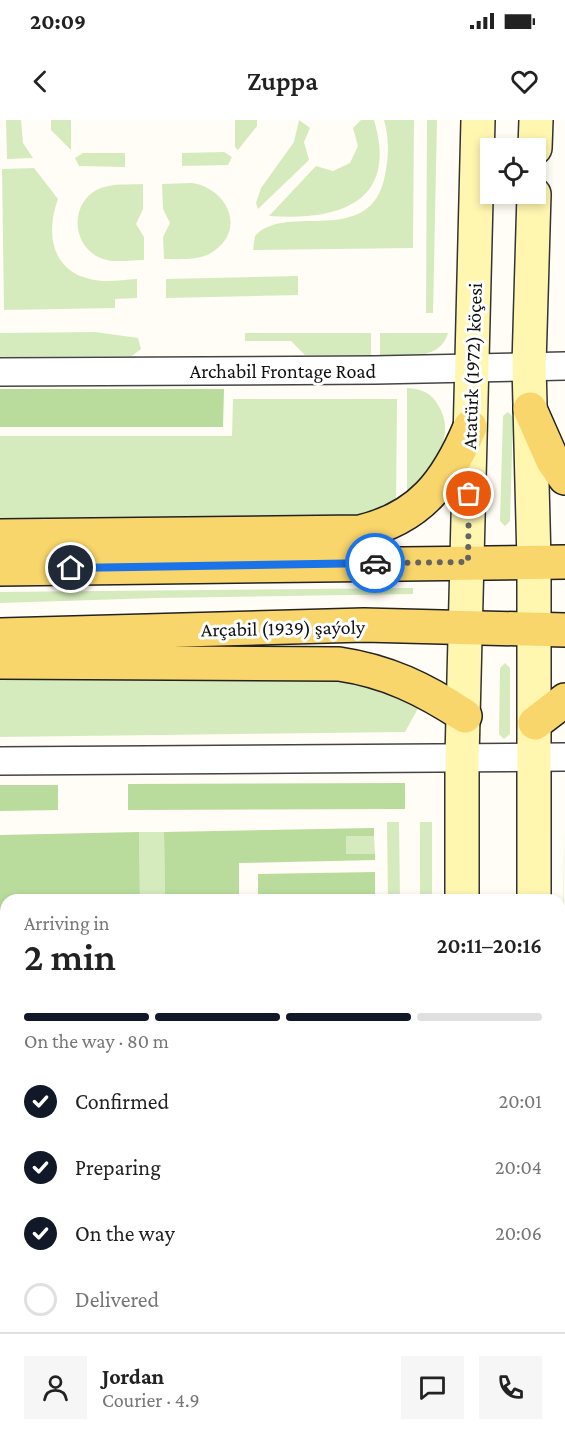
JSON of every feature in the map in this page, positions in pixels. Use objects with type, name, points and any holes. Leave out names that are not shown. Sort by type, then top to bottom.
[{"type":"main road","name":"Atatürk (1972) köçesi","points":[[462,894],[462,758],[465,716],[477,120]]},
{"type":"main road","points":[[535,138],[536,120]]},
{"type":"main road","points":[[534,204],[530,409],[550,562],[549,630],[535,723],[550,757],[535,894]]},
{"type":"main road","points":[[530,409],[553,461],[565,478]]},
{"type":"main road","points":[[0,536],[360,532],[396,521],[417,508],[449,469],[470,427]]},
{"type":"main road","points":[[0,569],[550,562]]},
{"type":"main road","name":"Arçabil (1939) şaýoly","points":[[0,635],[364,625],[549,630]]},
{"type":"main road","points":[[0,662],[339,664],[366,668],[408,682],[465,716]]},
{"type":"main road","points":[[535,723],[565,700]]},
{"type":"street","name":"Archabil Frontage Road","points":[[0,372],[472,369],[529,365],[565,366]]},
{"type":"street","points":[[0,761],[550,757]]},
{"type":"green space","points":[[6,120],[21,120],[23,143],[33,158],[7,159]]},
{"type":"green space","points":[[51,120],[71,120],[71,150],[51,130]]},
{"type":"green space","points":[[235,120],[257,120],[257,126],[238,150],[235,147]]},
{"type":"green space","points":[[299,120],[310,128],[304,142],[309,160],[258,209],[256,203],[261,188],[294,142]]},
{"type":"green space","points":[[361,120],[374,120],[379,148],[378,171],[370,189],[356,201],[339,210],[318,215],[269,216],[316,166],[333,171],[350,163],[358,146],[353,128]]},
{"type":"green space","points":[[384,120],[414,120],[413,248],[253,250],[255,236],[269,226],[286,222],[346,218],[363,211],[377,198],[387,161],[387,133]]},
{"type":"green space","points":[[427,120],[437,120],[433,313],[426,313]]},
{"type":"green space","points":[[224,152],[232,157],[228,165],[182,166],[182,153]]},
{"type":"green space","points":[[83,153],[125,153],[125,167],[79,166],[75,158]]},
{"type":"green space","points":[[34,168],[58,199],[54,211],[52,236],[54,248],[66,267],[77,274],[95,280],[137,279],[137,298],[115,299],[115,308],[4,310],[2,169]]},
{"type":"green space","points":[[192,183],[204,186],[223,201],[231,221],[229,231],[224,242],[208,254],[190,259],[164,259],[163,237],[170,223],[163,209],[162,184]]},
{"type":"green space","points":[[143,184],[143,209],[136,224],[144,237],[144,260],[113,261],[92,253],[84,245],[79,235],[79,213],[83,203],[91,194],[106,186]]},
{"type":"green space","points":[[298,276],[298,295],[166,298],[166,279]]},
{"type":"green space","points":[[95,332],[138,338],[141,349],[132,356],[0,357],[0,333]]},
{"type":"green space","points":[[245,333],[371,333],[371,355],[305,355],[291,341],[245,341]]},
{"type":"green space","points":[[380,333],[448,333],[444,342],[437,349],[429,353],[410,356],[380,355]]},
{"type":"green space","points":[[407,388],[421,390],[432,397],[444,418],[445,431],[438,456],[407,500]]},
{"type":"green space","points":[[0,389],[224,389],[223,427],[0,427]]},
{"type":"green space","points":[[233,399],[397,399],[396,508],[375,517],[0,527],[0,436],[232,436]]},
{"type":"green space","points":[[508,412],[513,417],[510,521],[505,526],[500,521],[503,416]]},
{"type":"green space","points":[[413,588],[413,594],[0,603],[0,592]]},
{"type":"green space","points":[[505,663],[510,668],[510,734],[504,739],[499,734],[500,668]]},
{"type":"green space","points":[[328,675],[421,703],[405,732],[0,737],[0,676]]},
{"type":"green space","points":[[405,783],[405,809],[128,810],[128,784]]},
{"type":"green space","points":[[0,785],[58,785],[58,810],[0,811]]},
{"type":"green space","points":[[387,822],[399,822],[400,894],[388,894]]},
{"type":"green space","points":[[420,822],[432,822],[432,894],[420,894]]},
{"type":"green space","points":[[374,828],[374,836],[346,836],[346,854],[375,854],[375,860],[239,863],[239,894],[165,894],[164,832]]},
{"type":"green space","points":[[139,832],[164,832],[165,894],[140,894]]},
{"type":"green space","points":[[139,832],[140,894],[0,894],[0,835]]},
{"type":"green space","points":[[346,836],[374,836],[375,854],[346,854]]},
{"type":"green space","points":[[375,872],[375,894],[258,894],[258,874]]},
{"type":"way so far","points":[[375,563],[468,562],[469,494]]},
{"type":"route","points":[[71,568],[375,563]]}]
